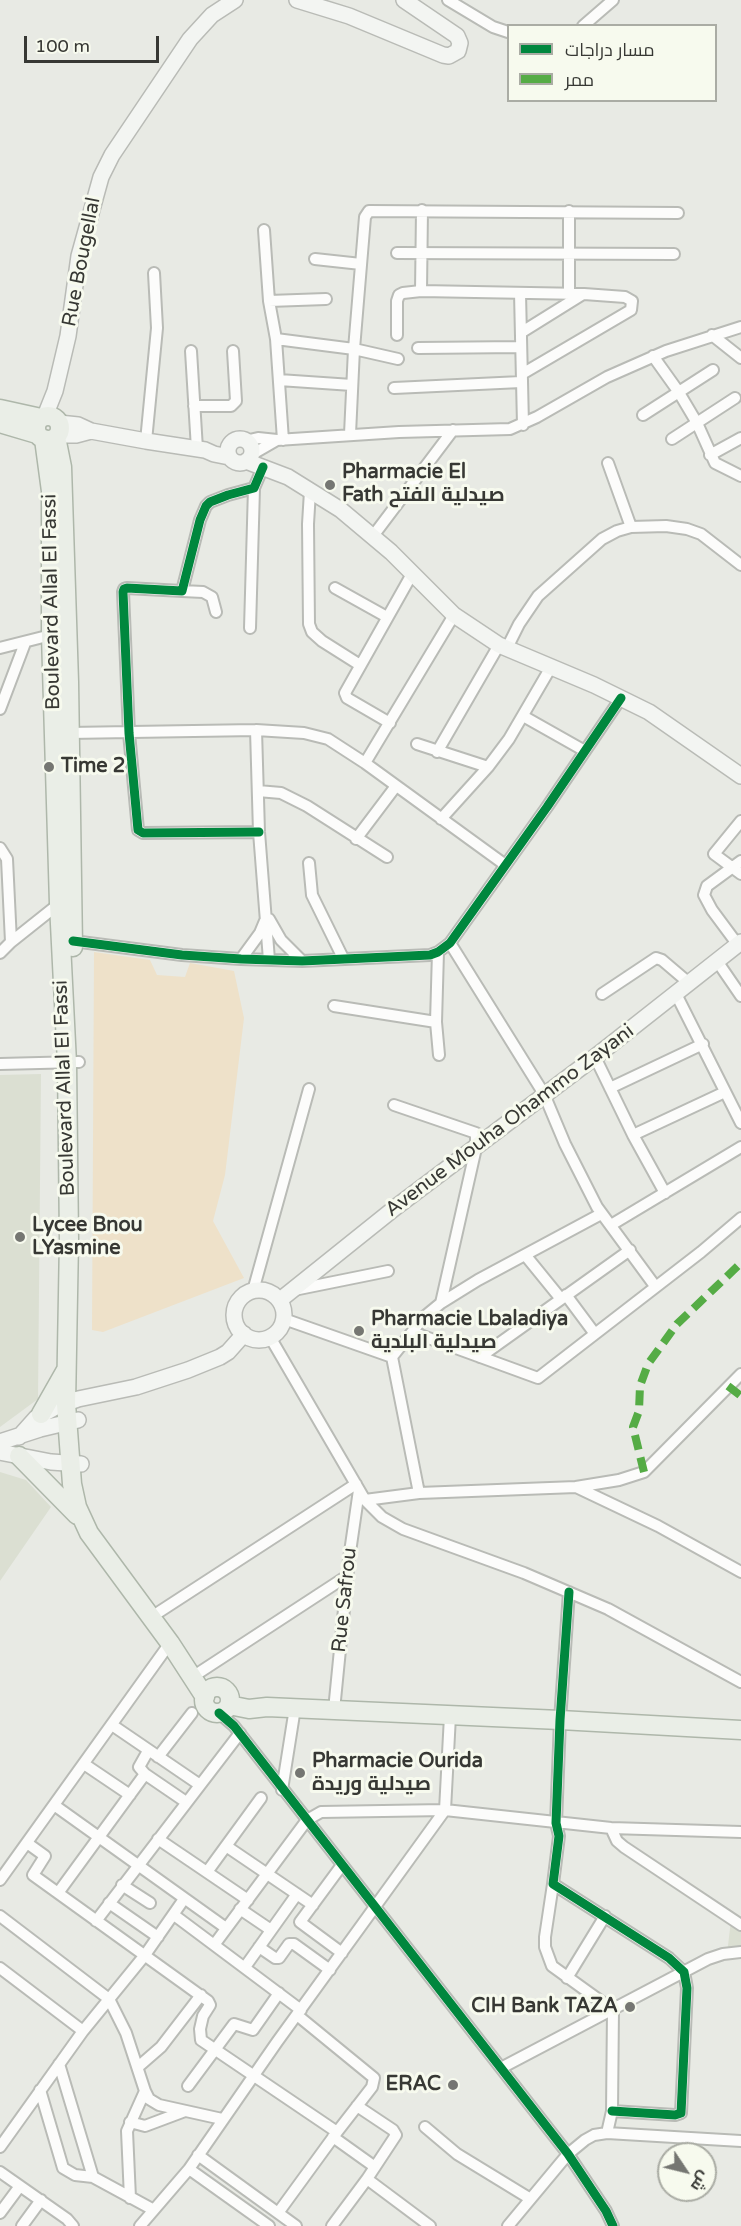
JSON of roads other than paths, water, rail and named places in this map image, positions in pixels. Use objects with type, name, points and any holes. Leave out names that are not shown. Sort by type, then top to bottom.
[{"type":"main road","points":[[0,409],[50,428]]},
{"type":"main road","points":[[0,423],[50,428]]},
{"type":"main road","name":"Boulevard Allal El Fassi","points":[[50,428],[65,899],[73,1063],[81,1163],[72,1411]]},
{"type":"main road","name":"Boulevard Allal El Fassi","points":[[58,634],[69,733],[65,899],[73,941],[67,1369],[76,1464],[74,1495],[89,1533],[170,1643],[220,1701]]},
{"type":"main road","points":[[41,1414],[67,1369]]},
{"type":"main road","points":[[20,1456],[82,1520]]},
{"type":"main road","name":"Boulevard Allal El Fassi","points":[[76,1464],[94,1518],[114,1552],[159,1612],[220,1701]]},
{"type":"main road","points":[[220,1701],[249,1709],[295,1708],[741,1730]]},
{"type":"street","name":"Rue Bougellal","points":[[50,428],[55,391],[68,336],[82,243],[101,177],[112,155],[190,39],[212,15],[235,0]]},
{"type":"street","points":[[297,0],[349,16],[443,55],[449,56],[458,51],[460,43],[457,36],[404,0]]},
{"type":"street","points":[[448,0],[493,27],[507,32]]},
{"type":"street","points":[[585,24],[613,0]]},
{"type":"street","points":[[350,434],[354,349],[366,213],[372,210],[422,210],[678,213]]},
{"type":"street","points":[[421,291],[422,210]]},
{"type":"street","points":[[569,294],[570,211]]},
{"type":"street","points":[[264,230],[268,301],[276,339],[280,440]]},
{"type":"street","points":[[397,253],[674,254]]},
{"type":"street","points":[[315,259],[361,264]]},
{"type":"street","points":[[146,441],[157,328],[154,273]]},
{"type":"street","points":[[394,388],[521,378],[632,310],[633,304],[629,298],[584,294],[421,291],[403,293],[399,295],[397,335]]},
{"type":"street","points":[[520,293],[524,425]]},
{"type":"street","points":[[522,332],[584,294]]},
{"type":"street","points":[[268,301],[326,299]]},
{"type":"street","points":[[240,452],[280,440],[350,434],[510,429],[524,425],[607,377],[653,356],[741,327]]},
{"type":"street","points":[[712,335],[741,358]]},
{"type":"street","points":[[276,339],[354,349],[398,359]]},
{"type":"street","points":[[418,348],[521,347]]},
{"type":"street","points":[[191,351],[194,406],[201,450]]},
{"type":"street","points":[[194,406],[231,405],[236,401],[233,351]]},
{"type":"street","points":[[653,356],[697,423],[715,463],[741,476]]},
{"type":"street","points":[[643,415],[713,370]]},
{"type":"street","points":[[279,380],[352,385]]},
{"type":"street","points":[[672,440],[735,398]]},
{"type":"street","points":[[50,428],[76,435],[91,430],[201,450],[214,446],[240,452],[263,467],[288,477],[341,510],[373,536],[454,615],[503,647],[649,712],[741,776]]},
{"type":"street","points":[[373,536],[453,430]]},
{"type":"street","points":[[710,455],[741,438]]},
{"type":"street","points":[[608,463],[631,527]]},
{"type":"street","points":[[250,628],[254,488],[263,467]]},
{"type":"street","points":[[182,591],[200,520],[206,506],[228,495],[254,488]]},
{"type":"street","points":[[310,491],[309,624],[312,632],[360,665]]},
{"type":"street","points":[[437,752],[538,596],[602,538],[631,527],[666,526],[687,529],[701,534],[741,565]]},
{"type":"street","points":[[390,723],[344,696],[412,574]]},
{"type":"street","points":[[335,588],[387,617]]},
{"type":"street","points":[[216,612],[212,597],[203,592],[124,589],[129,732],[138,830],[140,832],[259,832]]},
{"type":"street","points":[[365,763],[454,615]]},
{"type":"street","points":[[0,648],[58,634]]},
{"type":"street","points":[[0,709],[25,643]]},
{"type":"street","points":[[441,819],[488,767],[523,716],[551,667]]},
{"type":"street","points":[[73,941],[182,955],[302,961],[430,955],[438,952],[450,943],[621,698]]},
{"type":"street","points":[[523,716],[585,751]]},
{"type":"street","points":[[256,730],[259,832],[269,960]]},
{"type":"street","points":[[69,733],[256,730],[304,733],[328,739],[365,763],[504,864]]},
{"type":"street","points":[[417,744],[488,767]]},
{"type":"street","points":[[357,839],[396,786]]},
{"type":"street","points":[[258,791],[281,793],[307,806],[387,857]]},
{"type":"street","points":[[738,868],[714,853],[741,821]]},
{"type":"street","points":[[0,848],[7,859],[11,942]]},
{"type":"street","points":[[309,863],[312,895],[344,958]]},
{"type":"street","points":[[738,868],[707,886],[704,895],[712,910],[740,944]]},
{"type":"street","points":[[0,954],[11,942],[65,899]]},
{"type":"street","points":[[241,959],[260,933],[267,915]]},
{"type":"street","points":[[267,915],[281,940],[302,961]]},
{"type":"street","points":[[450,943],[544,1094],[565,1144],[601,1214],[655,1286]]},
{"type":"street","name":"Avenue Mouha Ohammo Zayani","points":[[279,1300],[396,1207],[740,944]]},
{"type":"street","points":[[438,952],[436,1022],[439,1055]]},
{"type":"street","points":[[603,994],[656,958],[662,960],[689,983]]},
{"type":"street","points":[[717,961],[741,996]]},
{"type":"street","points":[[676,993],[741,1123]]},
{"type":"street","points":[[334,1006],[436,1022]]},
{"type":"street","points":[[610,1088],[703,1044]]},
{"type":"street","points":[[595,1057],[664,1193]]},
{"type":"street","points":[[0,1064],[73,1063]]},
{"type":"street","points":[[253,1291],[309,1089]]},
{"type":"street","points":[[633,1135],[725,1092]]},
{"type":"street","points":[[394,1105],[476,1133],[476,1148],[441,1303]]},
{"type":"street","points":[[611,1225],[741,1147]]},
{"type":"street","points":[[419,1493],[392,1357],[424,1317],[441,1303],[478,1280],[601,1214]]},
{"type":"street","points":[[411,1332],[538,1377],[701,1252],[741,1218]]},
{"type":"street","points":[[480,1357],[630,1251]]},
{"type":"street","points":[[526,1256],[595,1334]]},
{"type":"street","points":[[294,1290],[388,1271]]},
{"type":"street","points":[[253,1291],[268,1291],[279,1300],[283,1307],[284,1319],[280,1328],[270,1337],[256,1340],[244,1335],[235,1321],[234,1313],[240,1298],[253,1291]]},
{"type":"street","points":[[284,1319],[392,1357]]},
{"type":"street","points":[[0,1442],[19,1437],[110,1393],[156,1381],[210,1362],[228,1352],[244,1335]]},
{"type":"street","points":[[270,1337],[360,1491],[382,1517],[403,1528],[524,1573],[608,1609],[741,1682]]},
{"type":"street","points":[[159,1612],[360,1491],[419,1493],[576,1487],[619,1480],[644,1472],[741,1374]]},
{"type":"street","points":[[19,1437],[41,1414],[72,1411]]},
{"type":"street","points":[[0,1452],[76,1464]]},
{"type":"street","points":[[576,1487],[658,1526],[741,1572]]},
{"type":"street","name":"Rue Safrou","points":[[334,1710],[347,1576],[360,1491]]},
{"type":"street","points":[[200,1672],[347,1576]]},
{"type":"street","points":[[569,1592],[556,1823],[560,1836],[545,1947],[552,1966],[613,2010]]},
{"type":"street","points":[[0,1880],[170,1643]]},
{"type":"street","points":[[220,1701],[237,1730],[282,1790],[568,2154],[606,2211],[613,2226]]},
{"type":"street","points":[[282,1790],[295,1708]]},
{"type":"street","points":[[186,1802],[139,1769],[139,1765],[153,1754],[192,1713]]},
{"type":"street","points":[[140,2226],[189,2169],[222,2119],[445,1810],[450,1716]]},
{"type":"street","points":[[112,1725],[200,1785]]},
{"type":"street","points":[[96,1921],[200,1785],[237,1730]]},
{"type":"street","points":[[84,1764],[130,1796]]},
{"type":"street","points":[[58,1893],[145,1773]]},
{"type":"street","points":[[207,1872],[261,1798]]},
{"type":"street","points":[[54,1805],[226,1928]]},
{"type":"street","points":[[214,1945],[307,1820],[317,1813],[445,1810],[611,1828],[741,1832]]},
{"type":"street","points":[[611,1828],[617,1841],[741,1925]]},
{"type":"street","points":[[158,1839],[248,1900]]},
{"type":"street","points":[[27,1844],[45,1856],[33,1875],[201,1995],[210,2005],[202,2019],[199,2037],[335,2134],[375,2167]]},
{"type":"street","points":[[226,1846],[313,1905]]},
{"type":"street","points":[[300,1922],[342,1865]]},
{"type":"street","points":[[553,1884],[669,1958],[684,1972],[687,1989],[687,2024],[681,2113],[675,2115],[612,2111]]},
{"type":"street","points":[[122,1885],[150,1903]]},
{"type":"street","points":[[245,1967],[297,1894]]},
{"type":"street","points":[[0,2146],[82,2031],[145,1955],[184,1899]]},
{"type":"street","points":[[109,1903],[158,1937]]},
{"type":"street","points":[[240,1909],[271,1930]]},
{"type":"street","points":[[285,1912],[342,1953]]},
{"type":"street","points":[[174,1915],[279,1993],[374,2078],[372,2087],[278,2213]]},
{"type":"street","points":[[0,1916],[109,1999],[126,2033],[149,2099],[159,2104],[222,2119]]},
{"type":"street","points":[[567,1978],[605,1916]]},
{"type":"street","points":[[259,1947],[275,1958],[279,1958],[289,1944],[294,1944],[330,1970]]},
{"type":"street","points":[[501,2068],[708,1959],[741,1952]]},
{"type":"street","points":[[0,1968],[82,2031]]},
{"type":"street","points":[[188,2086],[214,2048],[235,2023],[253,2030],[279,1993]]},
{"type":"street","points":[[138,2067],[166,2042],[201,1995]]},
{"type":"street","points":[[607,2133],[612,2111],[613,2010]]},
{"type":"street","points":[[59,2064],[93,2177]]},
{"type":"street","points":[[40,2090],[63,2168],[75,2175],[93,2177],[152,2210]]},
{"type":"street","points":[[130,2198],[126,2138],[130,2122],[145,2091]]},
{"type":"street","points":[[332,2226],[396,2135],[393,2130],[357,2106]]},
{"type":"street","points":[[130,2122],[149,2126],[185,2110]]},
{"type":"street","points":[[425,2127],[457,2154],[529,2198]]},
{"type":"street","points":[[508,2226],[568,2154],[594,2135],[607,2133],[741,2141]]},
{"type":"street","points":[[198,2155],[296,2226]]},
{"type":"street","points":[[189,2169],[261,2224]]},
{"type":"street","points":[[0,2172],[67,2218],[73,2226]]},
{"type":"street","points":[[367,2179],[430,2226]]},
{"type":"street","points":[[0,2212],[20,2186]]},
{"type":"street","points":[[25,2225],[41,2200]]},
{"type":"place","name":"Pharmacie El Fath صيدلية الفتح","points":[[330,485]]},
{"type":"place","name":"Time 2","points":[[49,767]]},
{"type":"place","name":"Lycee Bnou LYasmine","points":[[20,1237]]},
{"type":"place","name":"Pharmacie Lbaladiya صيدلية البلدية","points":[[359,1331]]},
{"type":"place","name":"Pharmacie Ourida صيدلية وريدة","points":[[300,1773]]},
{"type":"place","name":"CIH Bank TAZA","points":[[630,2007]]},
{"type":"place","name":"ERAC","points":[[453,2085]]}]
